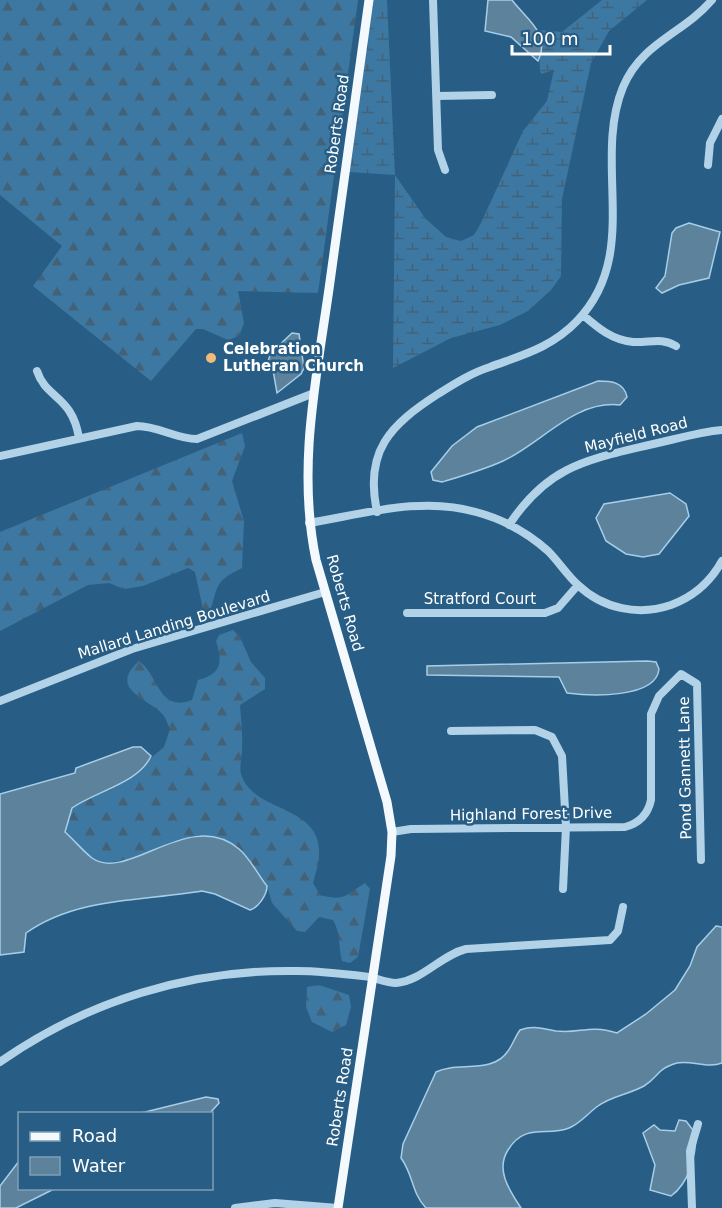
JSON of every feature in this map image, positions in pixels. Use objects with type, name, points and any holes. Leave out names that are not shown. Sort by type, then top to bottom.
[{"type":"main road","name":"Roberts Road","points":[[338,1208],[391,856],[392,832],[387,802],[325,592],[309,523],[306,476],[314,393],[369,0]]},
{"type":"street","points":[[433,0],[438,150],[445,170]]},
{"type":"street","points":[[377,512],[373,486],[376,460],[385,438],[401,420],[477,372],[519,358],[548,344],[583,315],[598,290],[611,253],[614,124],[624,85],[636,65],[652,46],[692,20],[712,0]]},
{"type":"street","points":[[437,96],[492,95]]},
{"type":"street","points":[[708,165],[710,143],[722,119]]},
{"type":"street","points":[[583,315],[616,338],[633,342],[660,340],[676,346]]},
{"type":"street","points":[[37,371],[42,381],[70,409],[79,438]]},
{"type":"street","points":[[0,456],[145,426],[183,438],[197,439],[314,393]]},
{"type":"street","name":"Mayfield Road","points":[[509,525],[534,494],[575,465],[598,457],[722,430]]},
{"type":"street","points":[[309,523],[420,505],[453,507],[478,512],[509,525],[549,552],[578,585],[592,596],[612,606],[634,610],[656,609],[676,603],[692,594],[713,575],[722,561]]},
{"type":"street","name":"Stratford Court","points":[[407,613],[545,613],[558,608],[578,585]]},
{"type":"street","name":"Mallard Landing Boulevard","points":[[0,701],[132,649],[325,592]]},
{"type":"street","name":"Highland Forest Drive","points":[[392,832],[411,829],[625,826],[643,817],[651,800],[650,722],[654,705],[666,687],[681,674],[692,679]]},
{"type":"street","name":"Pond Gannett Lane","points":[[692,679],[697,684],[701,860]]},
{"type":"street","points":[[451,730],[535,730],[552,737],[562,756],[566,827],[563,889]]},
{"type":"street","points":[[0,1062],[21,1047],[81,1015],[126,997],[186,981],[268,971],[307,971],[373,978],[395,983],[404,981],[448,955],[466,950],[606,942],[616,935],[623,907]]},
{"type":"street","points":[[692,1208],[690,1151],[698,1124]]},
{"type":"street","points":[[235,1208],[274,1203],[338,1208]]},
{"type":"green space","points":[[0,0],[358,0],[318,293],[238,291],[244,323],[239,336],[228,340],[203,329],[196,329],[151,381],[33,286],[62,246],[0,195]]},
{"type":"green space","points":[[373,0],[387,0],[395,175],[349,172]]},
{"type":"green space","points":[[602,0],[647,0],[609,31],[591,63],[562,199],[561,276],[551,290],[528,311],[500,325],[451,338],[393,368],[395,175],[425,218],[446,237],[461,241],[474,235],[523,131],[547,101],[554,70],[541,74],[540,30],[562,32]]},
{"type":"green space","points":[[242,433],[245,446],[232,481],[244,521],[242,568],[226,577],[219,585],[210,611],[203,609],[195,572],[188,568],[143,586],[124,589],[109,583],[88,585],[0,631],[0,532]]},
{"type":"green space","points":[[233,630],[240,637],[251,662],[265,678],[265,689],[240,705],[241,774],[248,787],[259,796],[299,818],[310,827],[317,839],[319,859],[313,883],[320,895],[335,898],[344,896],[365,883],[370,889],[358,957],[350,963],[342,961],[336,925],[333,920],[319,917],[305,932],[297,931],[272,903],[267,886],[256,873],[199,835],[129,859],[102,862],[92,858],[65,832],[72,808],[107,788],[116,787],[164,747],[170,729],[166,720],[158,710],[129,687],[127,680],[130,671],[139,661],[146,667],[166,697],[181,703],[192,700],[198,680],[216,671],[219,656],[216,641],[219,635]]},
{"type":"green space","points":[[319,985],[349,995],[351,1007],[346,1025],[332,1032],[312,1022],[306,1007],[307,987]]},
{"type":"water","points":[[488,0],[512,0],[530,21],[542,42],[538,61],[511,37],[485,31]]},
{"type":"water","points":[[689,223],[720,232],[709,278],[679,285],[662,293],[656,288],[665,276],[672,233],[676,228]]},
{"type":"water","points":[[292,333],[299,334],[304,368],[301,374],[277,393],[273,370],[268,361],[271,353]]},
{"type":"water","points":[[598,381],[620,385],[627,397],[620,405],[603,405],[573,416],[503,461],[442,482],[433,480],[431,472],[452,446],[477,427]]},
{"type":"water","points":[[670,493],[686,504],[689,516],[659,554],[643,557],[626,554],[606,541],[596,518],[604,504]]},
{"type":"water","points":[[656,662],[659,669],[655,679],[647,686],[635,691],[605,695],[567,693],[559,677],[427,675],[427,666]]},
{"type":"water","points":[[133,747],[141,747],[151,756],[145,765],[127,780],[72,808],[65,832],[92,858],[107,863],[123,861],[180,840],[200,836],[220,838],[243,853],[267,886],[262,901],[250,910],[215,894],[202,891],[111,902],[46,921],[26,933],[24,952],[0,955],[0,794],[75,773],[76,768]]},
{"type":"water","points":[[716,926],[722,927],[722,1063],[711,1065],[683,1062],[670,1065],[644,1086],[603,1103],[569,1128],[529,1133],[515,1141],[504,1158],[503,1165],[512,1195],[521,1208],[426,1208],[401,1158],[403,1144],[436,1072],[454,1067],[493,1063],[510,1048],[520,1030],[538,1028],[565,1032],[599,1029],[617,1033],[646,1014],[675,990],[690,966],[697,947]]},
{"type":"water","points":[[206,1097],[218,1099],[219,1103],[211,1112],[145,1112]]},
{"type":"water","points":[[679,1120],[686,1121],[696,1134],[696,1142],[687,1176],[671,1196],[650,1190],[655,1165],[643,1133],[654,1125],[660,1130],[675,1131]]},
{"type":"water","points":[[18,1162],[18,1190],[52,1190],[16,1208],[0,1208],[0,1186]]},
{"type":"place","name":"Celebration Lutheran Church","points":[[211,358]]}]
